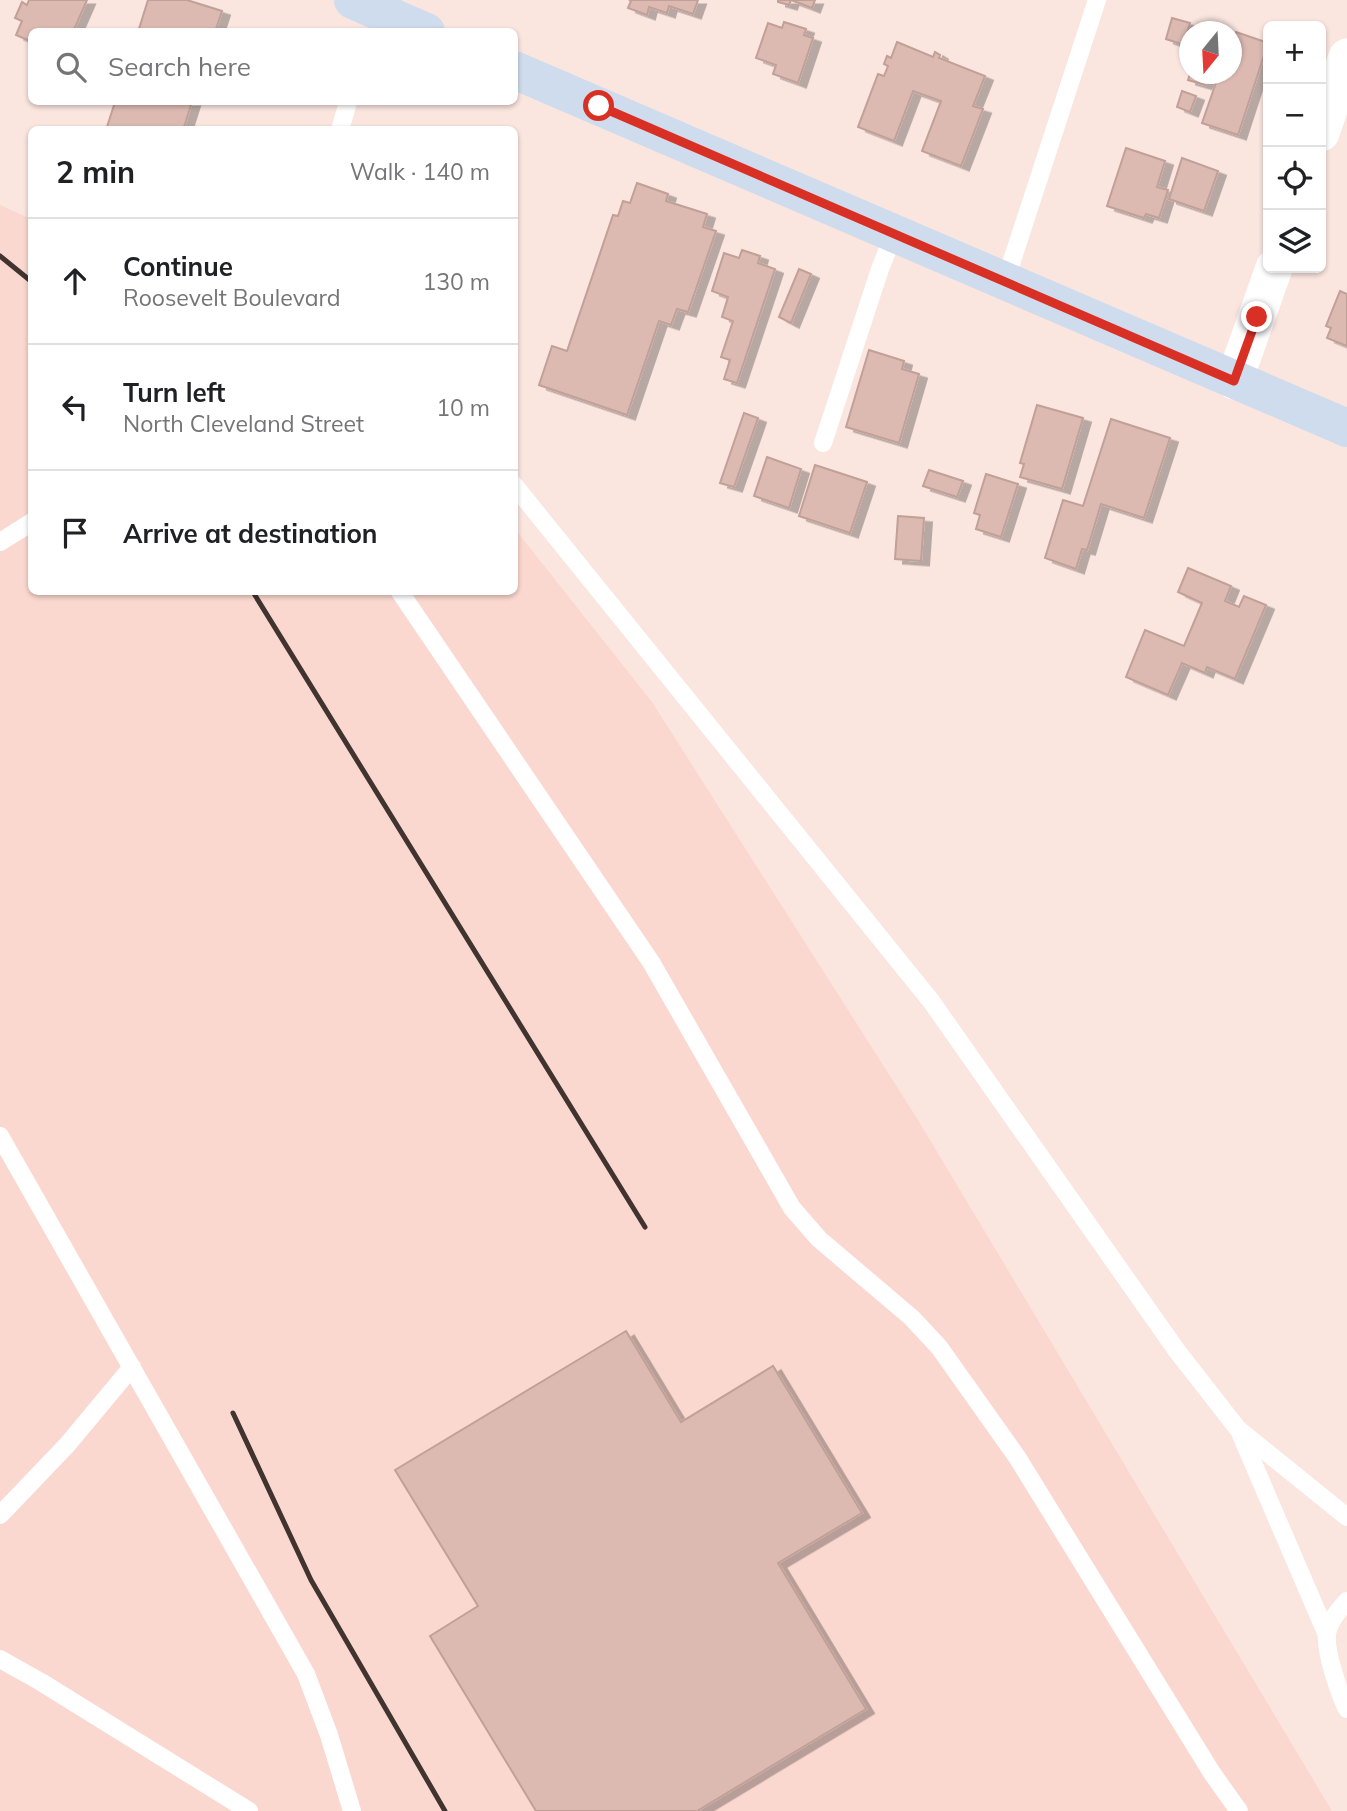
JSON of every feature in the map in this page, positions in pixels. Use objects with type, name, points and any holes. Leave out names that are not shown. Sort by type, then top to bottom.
[{"type":"main road","points":[[367,14],[413,28]]},
{"type":"main road","points":[[518,72],[1347,428]]},
{"type":"street","points":[[1326,118],[1347,57]]},
{"type":"street","points":[[1234,381],[1272,273]]},
{"type":"lane","points":[[1005,282],[1097,0]]},
{"type":"lane","points":[[341,126],[347,105]]},
{"type":"lane","points":[[822,443],[894,234]]},
{"type":"lane","points":[[518,490],[931,1001],[1169,1340],[1238,1429],[1347,1517]]},
{"type":"lane","points":[[0,542],[28,524]]},
{"type":"lane","points":[[402,595],[651,962],[792,1208],[818,1239],[912,1318],[939,1347],[1017,1457],[1212,1773],[1239,1811]]},
{"type":"lane","points":[[0,1136],[306,1674],[329,1735],[352,1811]]},
{"type":"lane","points":[[0,1515],[67,1445],[132,1367]]},
{"type":"lane","points":[[1238,1429],[1327,1635],[1336,1687],[1347,1709]]},
{"type":"lane","points":[[1327,1635],[1336,1613],[1347,1601]]},
{"type":"lane","points":[[0,1659],[250,1811]]},
{"type":"shaded area","points":[[0,205],[28,218],[28,595],[518,595],[518,533],[652,702],[918,1120],[1332,1811],[0,1811]]},
{"type":"building","points":[[29,0],[87,0],[75,28],[28,28],[28,40],[16,35],[22,21],[15,18],[22,2],[27,5]]},
{"type":"building","points":[[148,0],[187,0],[222,11],[216,28],[139,28]]},
{"type":"building","points":[[629,0],[698,0],[693,14],[669,6],[667,13],[649,7],[647,15],[628,8],[631,1]]},
{"type":"building","points":[[778,0],[791,0],[789,5]]},
{"type":"building","points":[[791,0],[815,0],[812,8]]},
{"type":"building","points":[[1172,18],[1183,21],[1179,21],[1179,43],[1166,39]]},
{"type":"building","points":[[784,22],[806,29],[804,35],[813,38],[798,83],[773,74],[776,65],[756,58],[768,23],[782,28]]},
{"type":"building","points":[[1242,34],[1263,41],[1263,58],[1238,135],[1202,123],[1216,84],[1242,84]]},
{"type":"building","points":[[897,42],[933,57],[935,52],[940,55],[939,58],[985,76],[973,106],[983,109],[961,166],[922,151],[941,101],[913,91],[894,141],[858,127],[878,74],[884,76],[888,66],[884,64],[887,56],[891,58]]},
{"type":"building","points":[[1182,91],[1196,96],[1190,112],[1177,107]]},
{"type":"building","points":[[114,105],[191,105],[184,126],[107,126]]},
{"type":"building","points":[[1126,148],[1165,161],[1157,187],[1168,190],[1159,218],[1146,214],[1144,218],[1107,206]]},
{"type":"building","points":[[1182,158],[1218,171],[1204,211],[1169,199]]},
{"type":"building","points":[[637,183],[668,194],[666,201],[707,214],[703,227],[716,231],[688,312],[677,309],[671,325],[659,321],[627,415],[539,385],[552,346],[567,351],[613,215],[618,216],[623,201],[630,203]]},
{"type":"building","points":[[742,250],[760,256],[758,263],[775,269],[737,383],[724,379],[730,360],[721,357],[733,321],[722,317],[728,297],[712,291],[724,253],[739,258]]},
{"type":"building","points":[[799,269],[811,274],[791,323],[779,317]]},
{"type":"building","points":[[1340,291],[1347,294],[1347,346],[1327,338],[1331,328],[1326,326]]},
{"type":"building","points":[[869,350],[904,361],[902,369],[919,374],[899,443],[846,427]]},
{"type":"building","points":[[1037,405],[1083,418],[1062,489],[1020,477],[1024,464],[1020,463]]},
{"type":"building","points":[[744,413],[758,418],[734,487],[720,483]]},
{"type":"building","points":[[1111,419],[1170,438],[1144,518],[1101,504],[1087,550],[1082,549],[1076,569],[1045,558],[1063,500],[1083,506]]},
{"type":"building","points":[[767,457],[801,469],[789,508],[754,496]]},
{"type":"building","points":[[815,465],[867,482],[850,533],[799,516]]},
{"type":"building","points":[[929,470],[963,481],[957,497],[923,486]]},
{"type":"building","points":[[986,474],[1018,484],[1001,537],[976,529],[980,515],[974,513]]},
{"type":"building","points":[[898,516],[924,518],[921,561],[895,559]]},
{"type":"building","points":[[1188,568],[1231,586],[1225,601],[1239,607],[1244,596],[1266,605],[1235,679],[1207,667],[1205,673],[1182,663],[1168,695],[1126,677],[1145,630],[1184,646],[1202,603],[1178,592]]},
{"type":"building","points":[[626,1331],[681,1422],[773,1366],[862,1513],[778,1563],[866,1709],[697,1811],[536,1811],[430,1636],[478,1606],[395,1470]]},
{"type":"railway","points":[[0,256],[28,279]]},
{"type":"railway","points":[[255,595],[645,1227]]},
{"type":"railway","points":[[233,1413],[311,1580],[445,1811]]},
{"type":"route","points":[[599,106],[1234,381],[1257,317]]}]
